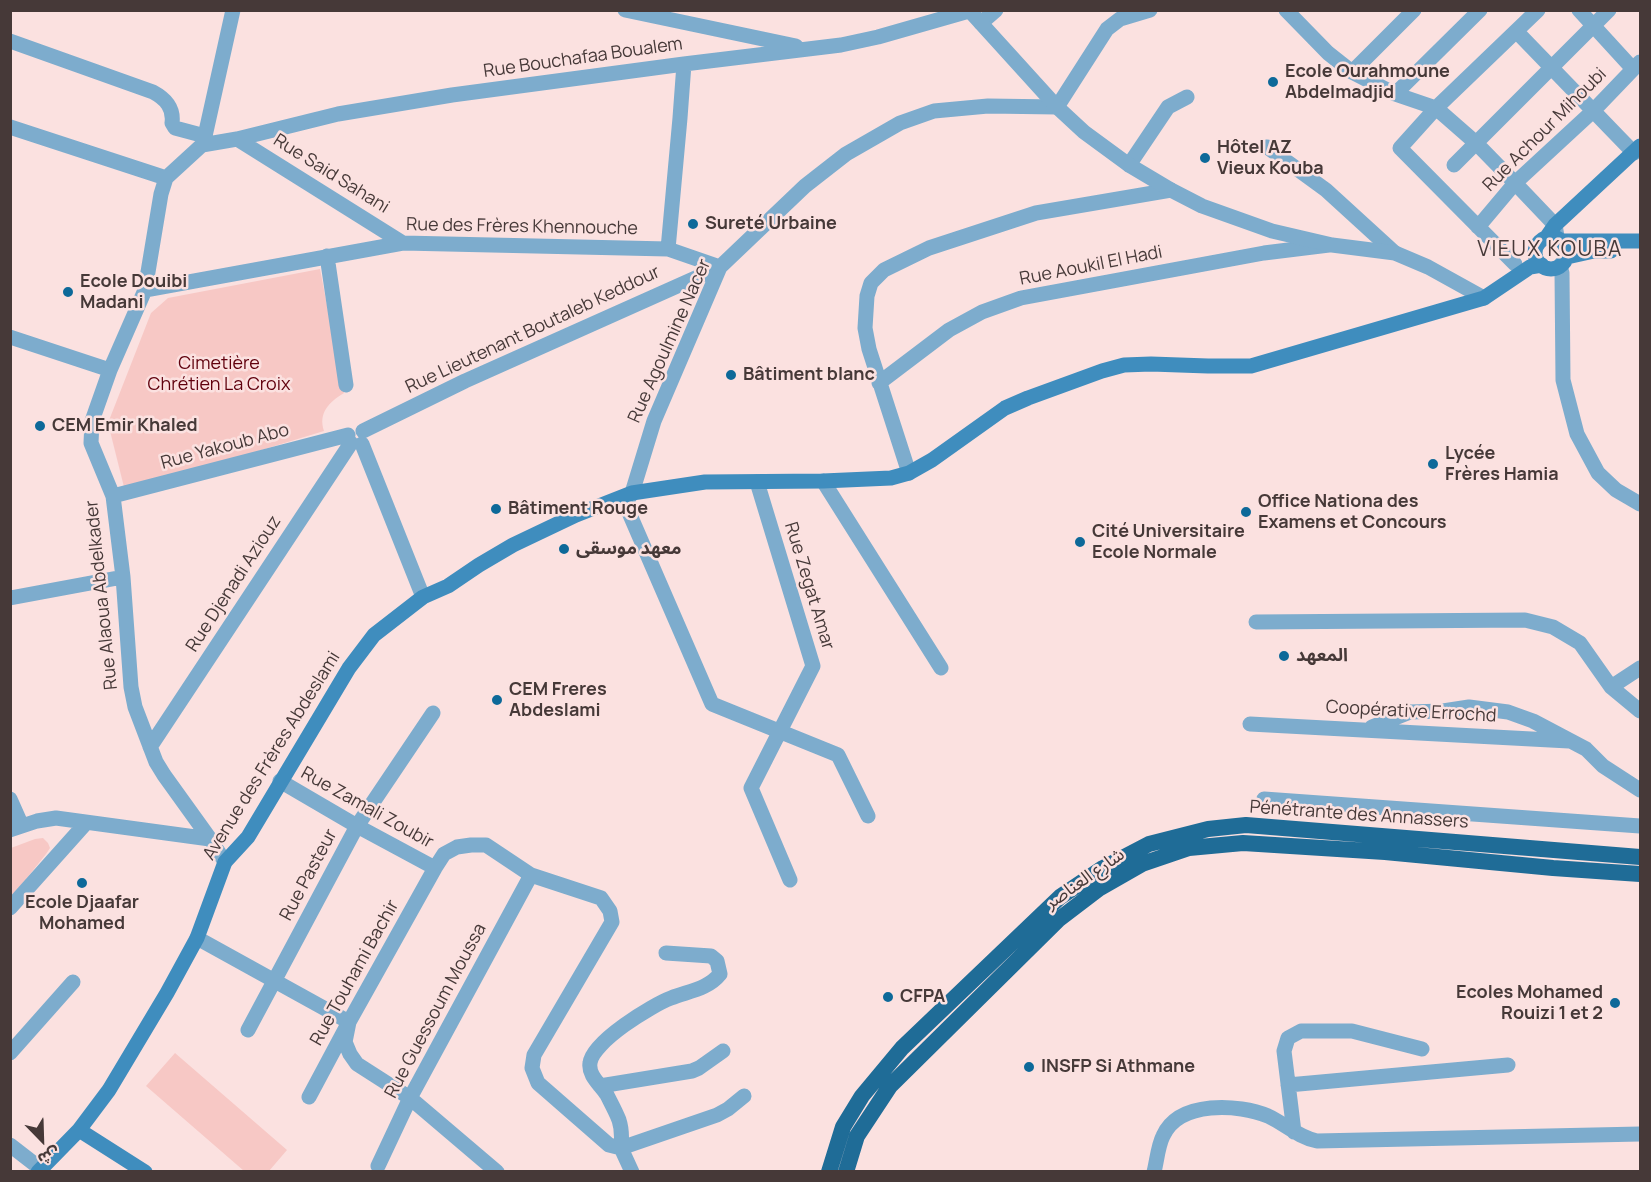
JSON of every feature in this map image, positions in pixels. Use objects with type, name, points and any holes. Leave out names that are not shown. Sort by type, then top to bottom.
[{"type":"highway","name":"Pénétrante des Annassers","points":[[829,1172],[843,1127],[862,1096],[902,1048],[1060,897],[1103,868],[1149,844],[1208,829],[1246,825],[1641,857]]},
{"type":"highway","name":"شارع العناصر","points":[[846,1172],[857,1136],[890,1086],[1058,920],[1100,888],[1142,864],[1189,848],[1243,843],[1385,852],[1641,877]]},
{"type":"highway","points":[[819,1172],[840,1139]]},
{"type":"main road","points":[[1637,149],[1555,235],[1537,245],[1538,259],[1550,268],[1594,251],[1641,251]]},
{"type":"main road","points":[[1555,235],[1641,241]]},
{"type":"main road","points":[[1555,235],[1566,246],[1564,261]]},
{"type":"main road","points":[[1484,298],[1515,264],[1538,259]]},
{"type":"main road","points":[[1484,298],[1530,267],[1538,259]]},
{"type":"main road","name":"Avenue des Frères Abdeslami","points":[[39,1170],[79,1130],[109,1090],[197,938],[225,862],[248,837],[349,668],[374,635],[423,597],[448,586],[513,545],[576,515],[632,493],[705,482],[891,478],[909,473],[932,460],[1005,408],[1102,371],[1124,365],[1151,364],[1251,366],[1484,298]]},
{"type":"main road","points":[[79,1130],[145,1172]]},
{"type":"street","points":[[10,127],[166,178],[204,140],[233,10]]},
{"type":"street","points":[[625,10],[810,49]]},
{"type":"street","points":[[981,23],[996,10]]},
{"type":"street","points":[[1057,107],[1107,29],[1120,19],[1150,10]]},
{"type":"street","points":[[1286,10],[1328,53],[1353,72],[1395,94],[1436,108],[1476,143],[1515,183],[1555,235]]},
{"type":"street","points":[[1353,72],[1414,10]]},
{"type":"street","points":[[1395,94],[1480,10]]},
{"type":"street","points":[[1515,264],[1400,148],[1436,108],[1538,10]]},
{"type":"street","points":[[1579,10],[1637,66]]},
{"type":"street","points":[[1454,165],[1609,10]]},
{"type":"street","points":[[969,11],[1057,107],[1084,132],[1129,165],[1171,190],[1202,206],[1272,231],[1332,245],[1395,253],[1428,267],[1484,298]]},
{"type":"street","name":"Rue Bouchafaa Boualem","points":[[204,140],[237,139],[349,112],[452,95],[841,45],[969,11]]},
{"type":"street","points":[[1517,32],[1593,111],[1637,149]]},
{"type":"street","points":[[10,41],[153,92],[163,98],[171,108],[172,123],[175,128],[204,140]]},
{"type":"street","points":[[668,249],[684,64]]},
{"type":"street","name":"Rue Achour Mihoubi","points":[[1478,227],[1515,183],[1593,111],[1637,66]]},
{"type":"street","points":[[1129,165],[1168,107],[1188,97]]},
{"type":"street","name":"Rue Agoulmine Nacer","points":[[868,816],[838,755],[712,704],[627,508],[627,501],[632,493],[654,421],[720,267],[805,186],[846,154],[900,123],[934,111],[988,106],[1057,107]]},
{"type":"street","name":"Rue Said Sahani","points":[[237,139],[403,243]]},
{"type":"street","points":[[1267,147],[1326,190],[1395,253]]},
{"type":"street","name":"Rue Alaoua Abdelkader","points":[[166,178],[161,194],[145,290],[110,370],[92,422],[91,443],[113,496],[123,577],[131,687],[135,707],[150,747],[164,775],[225,862]]},
{"type":"street","points":[[909,473],[868,349],[865,328],[867,296],[871,283],[884,270],[929,248],[1036,213],[1171,190]]},
{"type":"street","name":"Rue des Frères Khennouche","points":[[145,290],[403,243],[668,249],[720,267]]},
{"type":"street","name":"Rue Aoukil El Hadi","points":[[879,383],[949,330],[982,312],[1021,298],[1264,253],[1332,245]]},
{"type":"street","points":[[327,256],[346,386]]},
{"type":"street","points":[[1564,261],[1560,266],[1562,273],[1563,380],[1577,434],[1598,472],[1616,490],[1641,504]]},
{"type":"street","name":"Rue Lieutenant Boutaleb Keddour","points":[[356,438],[465,381],[720,267]]},
{"type":"street","points":[[10,337],[110,370]]},
{"type":"street","points":[[356,438],[423,597]]},
{"type":"street","name":"Rue Yakoub Abo","points":[[113,496],[356,438]]},
{"type":"street","name":"Rue Djenadi Aziouz","points":[[150,747],[356,438]]},
{"type":"street","points":[[823,481],[941,668]]},
{"type":"street","name":"Rue Zegat Amar","points":[[757,482],[813,666],[751,788],[790,880]]},
{"type":"street","points":[[10,598],[123,577]]},
{"type":"street","points":[[1256,622],[1526,620],[1553,627],[1580,643],[1611,687],[1641,711]]},
{"type":"street","points":[[1611,687],[1641,668]]},
{"type":"street","points":[[1367,729],[1410,712],[1469,707],[1508,712],[1533,721],[1586,749],[1603,766],[1641,790]]},
{"type":"street","name":"Rue Pasteur","points":[[248,1030],[357,825],[434,713]]},
{"type":"street","name":"Coopérative Errochd","points":[[1250,724],[1569,741]]},
{"type":"street","name":"Rue Zamali Zoubir","points":[[280,781],[435,868],[444,854],[457,847],[471,844],[486,845],[531,875],[601,898],[610,910],[612,922],[534,1055],[532,1068],[538,1083],[609,1145],[621,1148]]},
{"type":"street","points":[[10,799],[16,828],[56,818],[210,839]]},
{"type":"street","points":[[1264,799],[1641,826]]},
{"type":"street","points":[[10,908],[86,823]]},
{"type":"street","name":"Rue Touhami Bachir","points":[[309,1097],[348,1022],[435,868]]},
{"type":"street","name":"Rue Guessoum Moussa","points":[[378,1166],[410,1098],[531,875]]},
{"type":"street","points":[[197,938],[348,1022],[345,1042],[357,1064],[410,1098],[498,1172]]},
{"type":"street","points":[[632,1172],[621,1148],[622,1134],[619,1120],[606,1094],[592,1076],[589,1065],[592,1054],[606,1040],[647,1009],[669,998],[712,983],[720,974],[717,961],[711,956],[666,953]]},
{"type":"street","points":[[10,1053],[73,982]]},
{"type":"street","points":[[1294,1132],[1285,1044],[1288,1038],[1301,1031],[1352,1031],[1422,1048]]},
{"type":"street","points":[[600,1086],[692,1071],[723,1051]]},
{"type":"street","points":[[1288,1086],[1508,1065]]},
{"type":"street","points":[[621,1148],[717,1115],[744,1096]]},
{"type":"street","points":[[1154,1172],[1163,1135],[1172,1124],[1185,1114],[1219,1108],[1238,1109],[1265,1115],[1281,1122],[1305,1138],[1317,1141],[1641,1134]]},
{"type":"street","points":[[10,1145],[39,1170]]},
{"type":"green space","name":"Cimetière Chrétien La Croix","points":[[320,269],[344,393],[326,409],[322,419],[324,431],[130,490],[124,487],[108,423],[151,313],[168,298]]},
{"type":"green space","points":[[43,838],[50,848],[11,898],[11,848]]},
{"type":"green space","points":[[175,1053],[287,1150],[269,1171],[244,1171],[146,1086]]},
{"type":"place","name":"Ecole Ourahmoune Abdelmadjid","points":[[1273,82]]},
{"type":"place","name":"Hôtel AZ Vieux Kouba","points":[[1205,158]]},
{"type":"place","name":"Sureté Urbaine","points":[[693,224]]},
{"type":"place","name":"Ecole Douibi Madani","points":[[68,292]]},
{"type":"place","name":"Bâtiment blanc","points":[[731,375]]},
{"type":"place","name":"CEM Emir Khaled","points":[[40,426]]},
{"type":"place","name":"Lycée Frères Hamia","points":[[1433,464]]},
{"type":"place","name":"Bâtiment Rouge","points":[[496,509]]},
{"type":"place","name":"Office Nationa des Examens et Concours","points":[[1246,512]]},
{"type":"place","name":"Cité Universitaire Ecole Normale","points":[[1080,542]]},
{"type":"place","name":"معهد موسقى","points":[[564,549]]},
{"type":"place","name":"المعهد","points":[[1284,656]]},
{"type":"place","name":"CEM Freres Abdeslami","points":[[497,700]]},
{"type":"place","name":"Ecole Djaafar Mohamed","points":[[82,883]]},
{"type":"place","name":"CFPA","points":[[888,997]]},
{"type":"place","name":"Ecoles Mohamed Rouizi 1 et 2","points":[[1615,1003]]},
{"type":"place","name":"INSFP Si Athmane","points":[[1029,1067]]},
{"type":"district","name":"VIEUX KOUBA","points":[[1550,250]]}]
